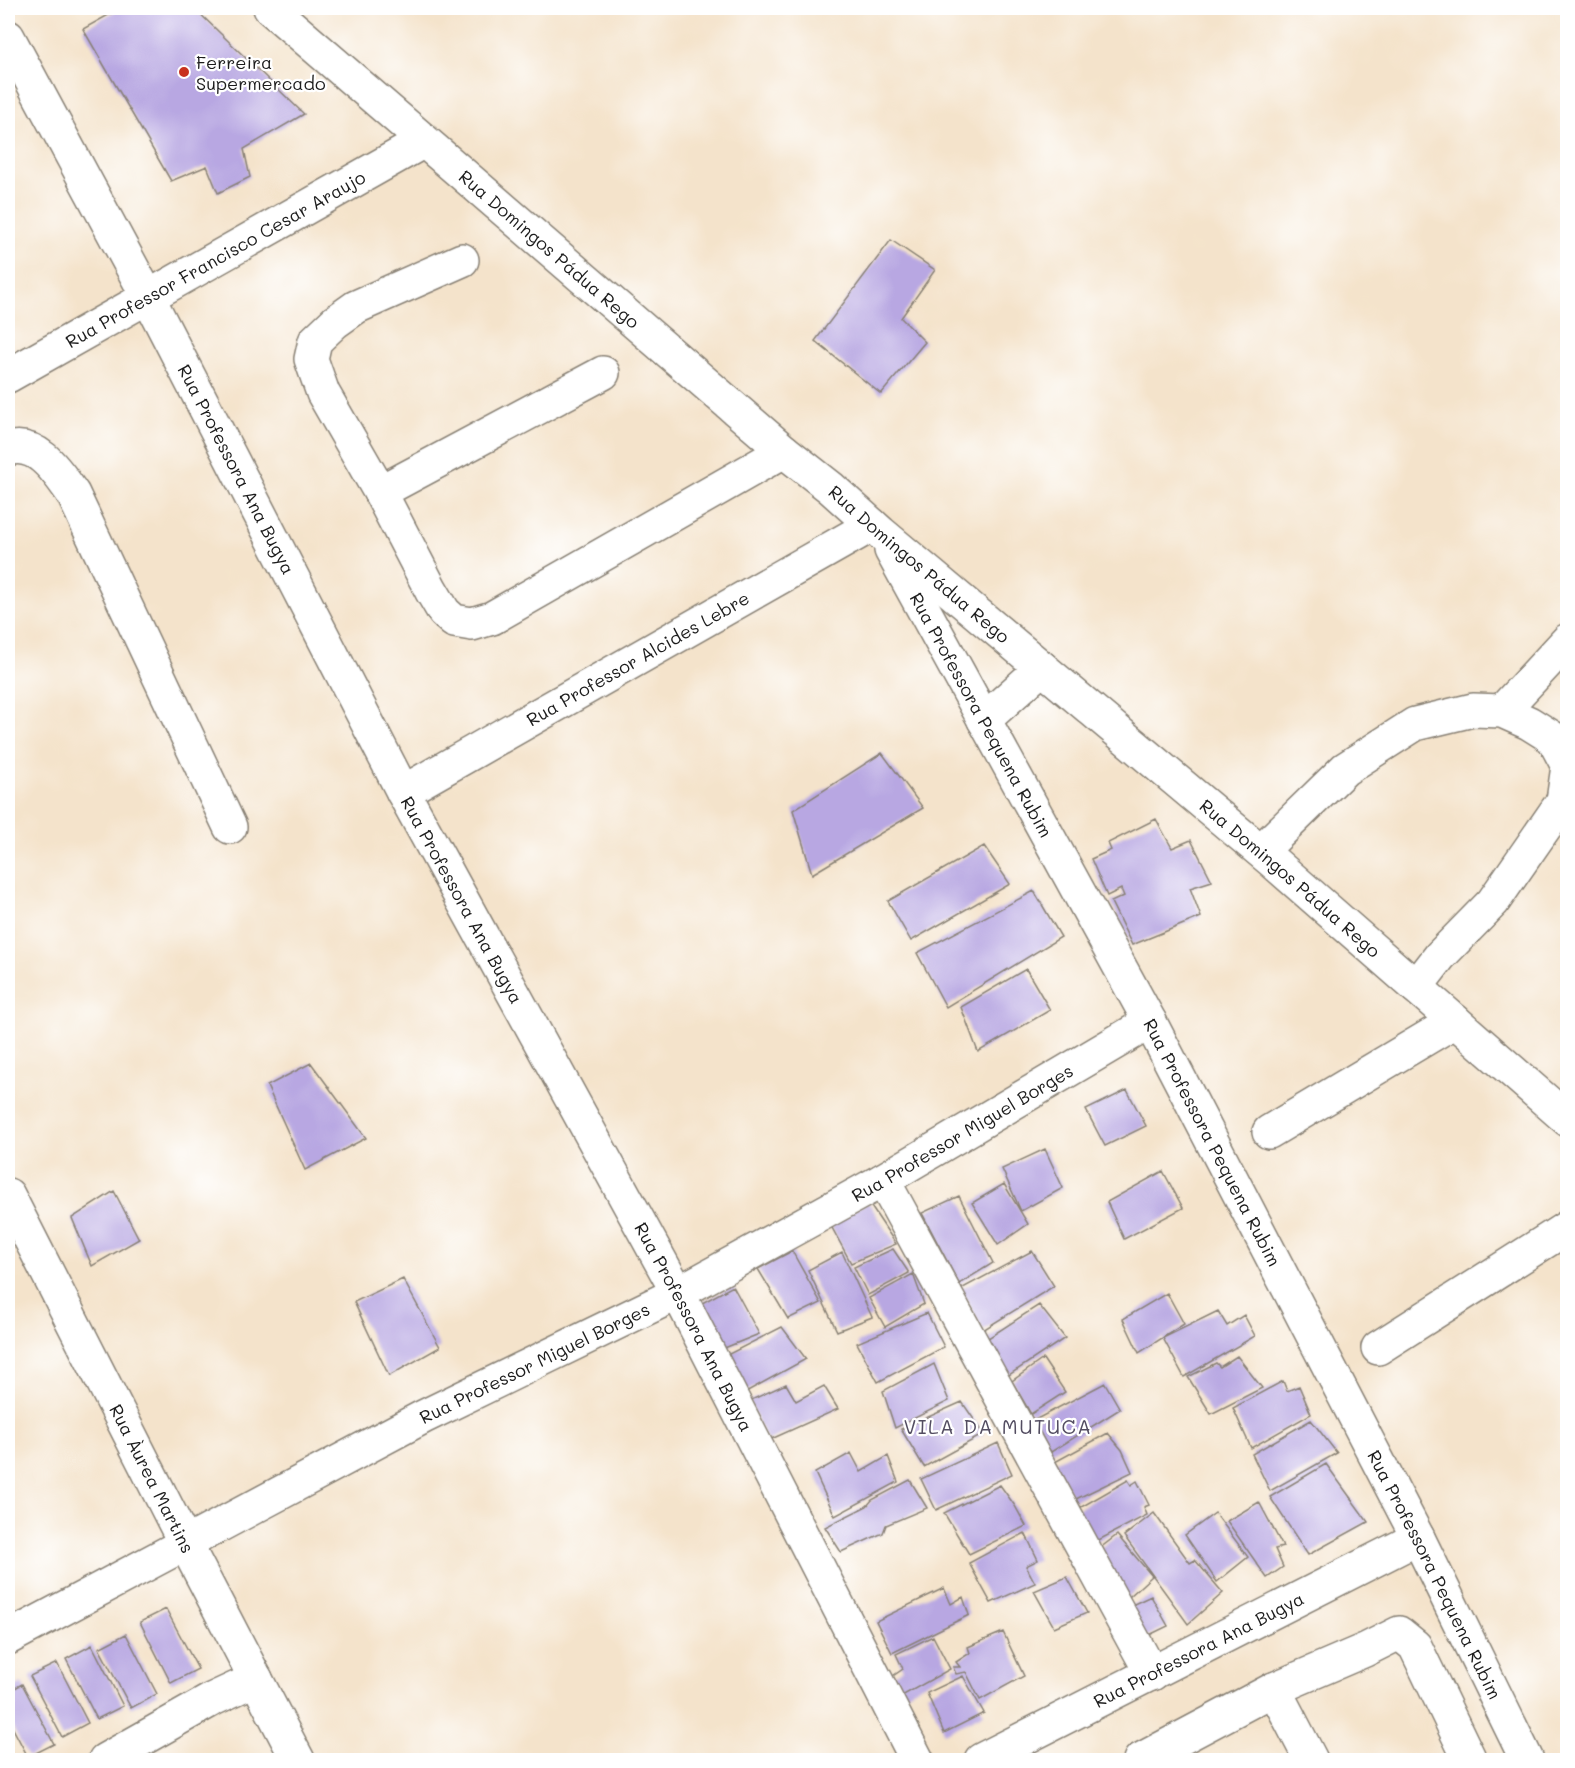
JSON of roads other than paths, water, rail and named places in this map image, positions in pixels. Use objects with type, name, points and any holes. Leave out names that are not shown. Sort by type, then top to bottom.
[{"type":"street","name":"Rua Domingos Pádua Rego","points":[[270,8],[784,451],[831,488],[876,529],[1261,851],[1568,1120]]},
{"type":"street","name":"Rua Professora Ana Bugya","points":[[8,37],[148,297],[403,792],[678,1293],[917,1761]]},
{"type":"street","name":"Rua Professor Francisco Cesar Araujo","points":[[8,376],[424,141]]},
{"type":"street","points":[[462,260],[356,307],[335,322],[315,341],[311,359],[323,393],[380,492],[430,590],[444,612],[454,621],[472,624],[492,618],[784,451]]},
{"type":"street","points":[[380,492],[603,373]]},
{"type":"street","points":[[8,448],[16,446],[36,451],[56,469],[73,494],[230,827]]},
{"type":"street","name":"Rua Professor Alcides Lebre","points":[[403,792],[876,529]]},
{"type":"street","name":"Rua Professora Pequena Rubim","points":[[876,529],[1150,1022],[1418,1538],[1527,1761]]},
{"type":"street","points":[[1502,711],[1568,639]]},
{"type":"street","points":[[984,720],[1042,668]]},
{"type":"street","points":[[1261,851],[1345,769],[1415,724],[1473,710],[1502,711],[1529,723],[1553,738],[1568,766],[1563,801],[1493,902],[1440,956],[1416,987]]},
{"type":"street","points":[[1269,1132],[1455,1021]]},
{"type":"street","name":"Rua Professor Miguel Borges","points":[[8,1638],[423,1417],[678,1293],[883,1180],[1150,1022]]},
{"type":"street","points":[[883,1180],[1152,1674]]},
{"type":"street","name":"Rua Àurea Martins","points":[[8,1195],[298,1761]]},
{"type":"street","points":[[1378,1348],[1568,1227]]},
{"type":"street","name":"Rua Professora Ana Bugya","points":[[981,1761],[1418,1538]]},
{"type":"street","points":[[1144,1760],[1274,1689],[1400,1633],[1415,1646],[1470,1761]]},
{"type":"street","points":[[105,1761],[213,1700],[256,1679]]},
{"type":"street","points":[[1274,1689],[1311,1761]]},
{"type":"place","name":"Ferreira Supermercado","points":[[184,72]]},
{"type":"district","name":"VILA DA MUTUCA","points":[[998,1426]]}]
